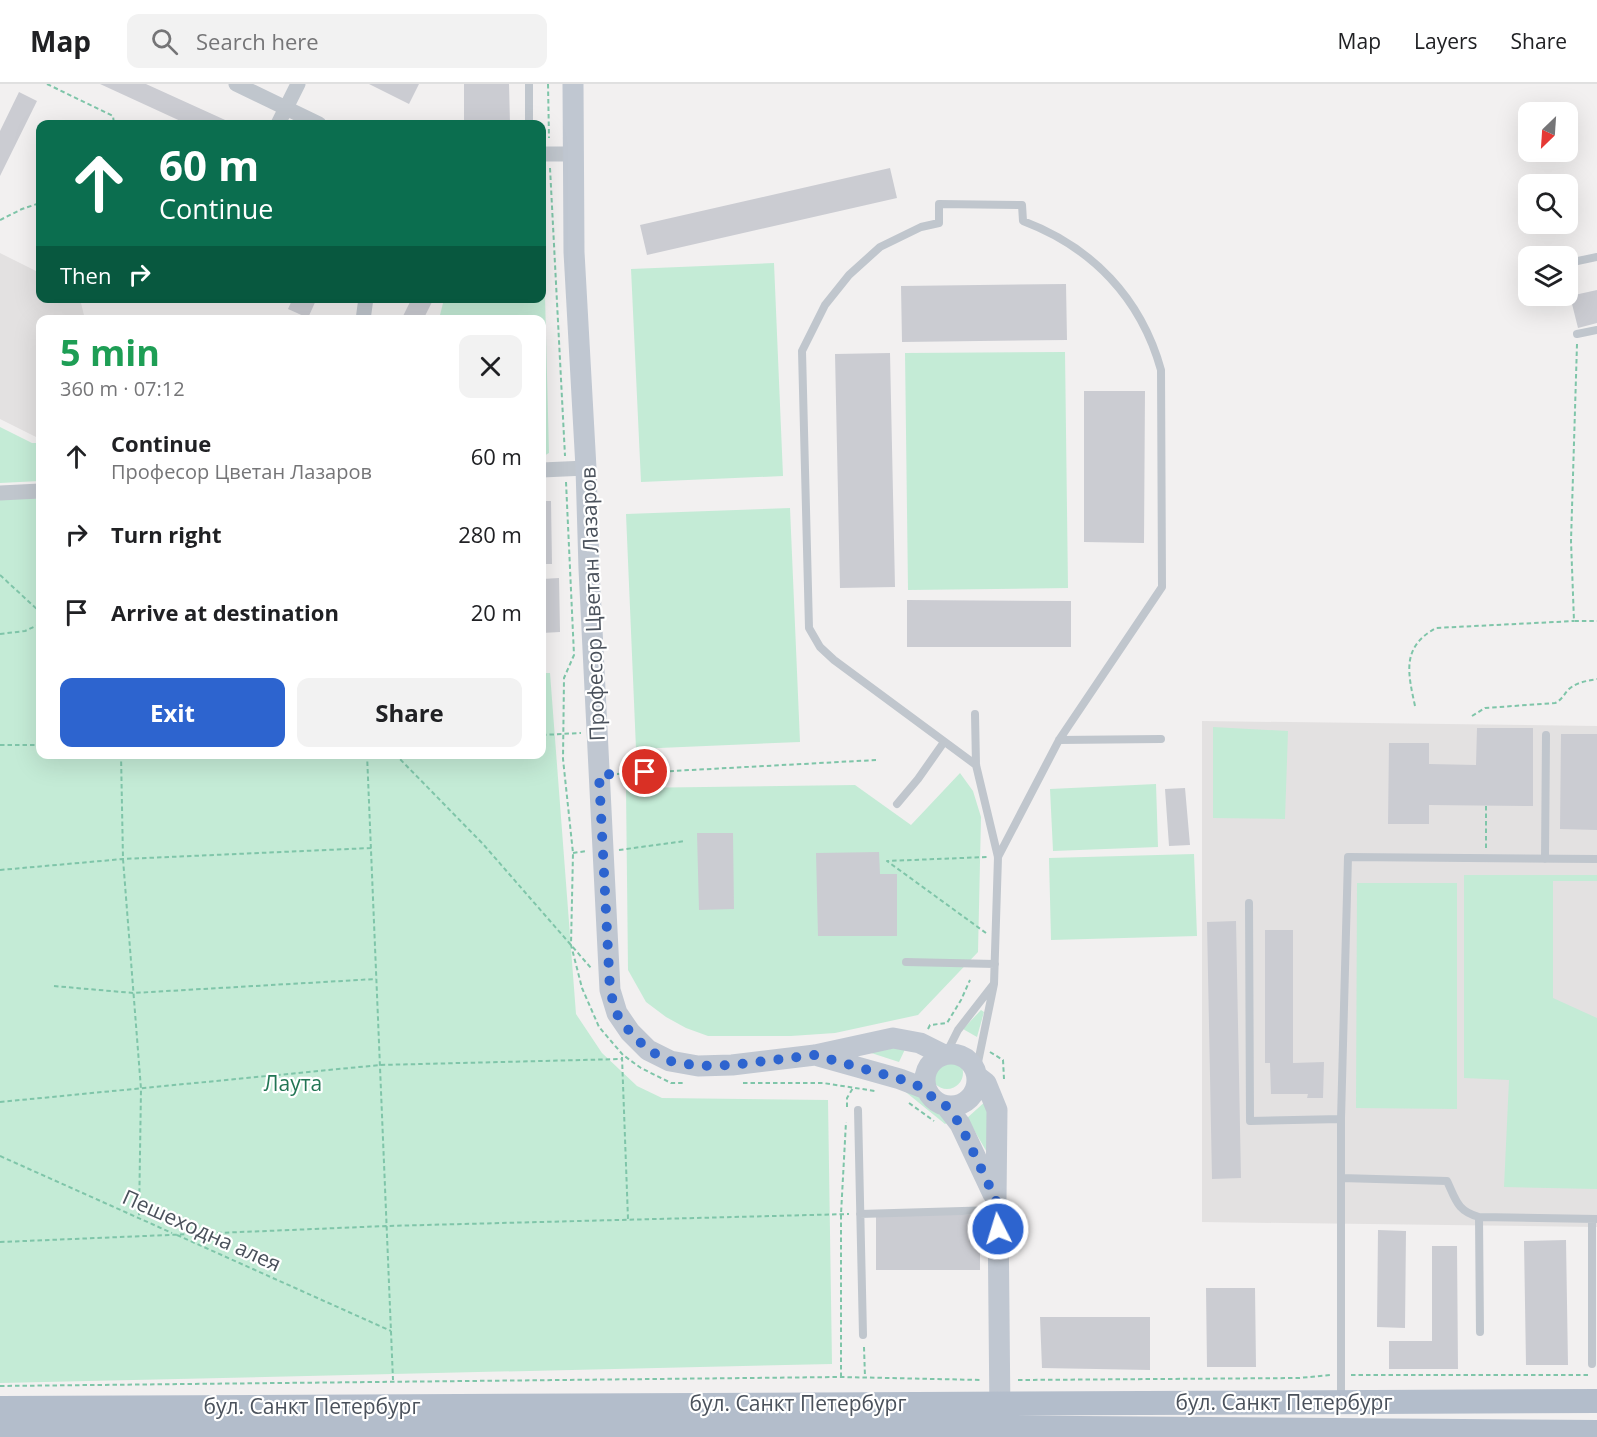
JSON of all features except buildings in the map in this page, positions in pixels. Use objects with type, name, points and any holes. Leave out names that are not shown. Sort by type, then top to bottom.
[{"type":"main road","name":"бул. Санкт Петербург","points":[[0,1431],[56,1425],[999,1392],[1341,1401],[1597,1401]]},
{"type":"main road","name":"бул. Санкт Петербург","points":[[0,1408],[56,1425],[422,1433],[1597,1432]]},
{"type":"street","points":[[236,84],[311,120]]},
{"type":"street","points":[[280,120],[298,84]]},
{"type":"street","name":"Професор Цветан Лазаров","points":[[573,84],[574,252],[610,990],[616,1013],[630,1032],[648,1050],[670,1061],[698,1066],[732,1065],[815,1055],[893,1038],[920,1043],[945,1054]]},
{"type":"street","points":[[546,154],[573,154]]},
{"type":"street","points":[[546,470],[586,468]]},
{"type":"street","points":[[0,493],[36,491]]},
{"type":"street","points":[[997,1205],[960,1124],[946,1106],[934,1100],[926,1089],[927,1068],[945,1054],[961,1056],[972,1065],[976,1074],[986,1083],[997,1110],[1000,1432]]},
{"type":"street","name":"Професор Цветан Лазаров","points":[[815,1055],[900,1079],[926,1089]]},
{"type":"street","points":[[946,1106],[962,1103],[969,1098],[974,1092],[976,1074]]},
{"type":"lane","points":[[529,120],[530,84]]},
{"type":"lane","points":[[976,765],[834,660],[820,647],[809,628],[802,351],[825,305],[849,275],[880,247],[921,227],[939,223],[939,204],[1022,205],[1023,221],[1051,231],[1106,272],[1132,307],[1154,345],[1161,370],[1162,587],[1059,740],[999,857]]},
{"type":"lane","points":[[1578,260],[1597,257]]},
{"type":"lane","points":[[1577,334],[1597,330]]},
{"type":"lane","points":[[975,714],[976,765],[999,857],[994,984],[976,1074]]},
{"type":"lane","points":[[1545,859],[1546,735]]},
{"type":"lane","points":[[1059,740],[1161,739]]},
{"type":"lane","points":[[897,804],[944,742]]},
{"type":"lane","points":[[1341,1401],[1341,1119],[1348,857],[1597,859]]},
{"type":"lane","points":[[1249,903],[1250,1121],[1341,1119]]},
{"type":"lane","points":[[906,962],[996,964]]},
{"type":"lane","points":[[945,1054],[958,1030],[994,984]]},
{"type":"lane","points":[[858,1110],[863,1335]]},
{"type":"lane","points":[[1341,1178],[1447,1181],[1459,1207],[1467,1214],[1479,1217],[1595,1219],[1592,1364]]},
{"type":"lane","points":[[860,1214],[997,1205]]},
{"type":"lane","points":[[1479,1217],[1480,1332]]},
{"type":"path","points":[[47,84],[113,116],[114,120]]},
{"type":"path","points":[[0,220],[36,204]]},
{"type":"path","points":[[1574,621],[1571,542],[1577,334]]},
{"type":"path","points":[[0,575],[36,608]]},
{"type":"path","points":[[1415,706],[1407,671],[1409,661],[1422,636],[1436,628],[1597,621]]},
{"type":"path","points":[[0,634],[25,631],[36,626]]},
{"type":"path","points":[[1472,716],[1485,708],[1555,703],[1578,683],[1597,678]]},
{"type":"path","points":[[546,735],[597,732]]},
{"type":"path","points":[[0,745],[36,745]]},
{"type":"path","points":[[121,759],[123,860],[141,1089],[139,1218]]},
{"type":"path","points":[[367,759],[393,1380]]},
{"type":"path","points":[[400,759],[483,844],[610,990]]},
{"type":"path","points":[[599,775],[876,760]]},
{"type":"path","points":[[1485,806],[1486,858]]},
{"type":"path","points":[[573,853],[629,850],[685,841]]},
{"type":"path","points":[[0,870],[123,860],[371,848]]},
{"type":"path","points":[[996,940],[887,861],[999,857]]},
{"type":"path","points":[[54,986],[133,993],[376,979]]},
{"type":"path","points":[[0,1102],[21,1098],[141,1089],[380,1065],[622,1059],[628,1219]]},
{"type":"path","points":[[847,1110],[847,1098],[853,1088]]},
{"type":"path","points":[[841,1377],[841,1214],[846,1122]]},
{"type":"path","name":"Пешеходна алея","points":[[0,1156],[391,1331]]},
{"type":"path","points":[[0,1242],[386,1226],[860,1214]]},
{"type":"path","points":[[863,1335],[865,1377]]},
{"type":"path","points":[[0,1386],[393,1380],[865,1377],[999,1392],[1342,1375],[1597,1375]]},
{"type":"shaded area","points":[[0,253],[36,271],[36,303],[81,303],[84,315],[36,315],[36,437],[0,419]]},
{"type":"shaded area","points":[[1202,721],[1597,726],[1597,1227],[1202,1222]]},
{"type":"green space","points":[[774,263],[783,476],[641,482],[631,269]]},
{"type":"green space","points":[[443,303],[545,303],[545,315],[440,315]]},
{"type":"green space","points":[[546,335],[549,453],[546,455]]},
{"type":"green space","points":[[1065,352],[1068,588],[908,590],[905,353]]},
{"type":"green space","points":[[0,427],[36,443],[36,481],[0,483]]},
{"type":"green space","name":"Лаута","points":[[36,498],[36,759],[546,759],[546,673],[550,673],[576,1014],[602,1053],[637,1086],[662,1098],[828,1100],[832,1364],[0,1383],[0,499]]},
{"type":"green space","points":[[790,508],[800,742],[636,749],[626,514]]},
{"type":"green space","points":[[1213,727],[1288,731],[1285,819],[1213,818]]},
{"type":"green space","points":[[960,773],[973,791],[981,817],[978,952],[918,1015],[835,1033],[791,1036],[708,1036],[686,1028],[646,1002],[628,970],[626,788],[855,785],[911,825]]},
{"type":"green space","points":[[1156,784],[1158,847],[1053,851],[1050,789]]},
{"type":"green space","points":[[1194,854],[1197,936],[1051,940],[1049,858]]},
{"type":"green space","points":[[1464,875],[1597,875],[1597,881],[1553,881],[1553,998],[1597,1018],[1597,1189],[1504,1187],[1509,1080],[1464,1078]]},
{"type":"green space","points":[[1357,883],[1457,883],[1457,1109],[1356,1108]]},
{"type":"green space","points":[[981,1010],[984,1012],[977,1037],[963,1029]]},
{"type":"green space","points":[[908,1043],[899,1062],[862,1050]]},
{"type":"green space","points":[[947,1057],[958,1062],[963,1073],[958,1084],[947,1089],[936,1084],[931,1073],[936,1062]]},
{"type":"green space","points":[[903,1082],[931,1103],[949,1122],[945,1124],[902,1089]]},
{"type":"green space","points":[[987,1100],[988,1154],[967,1118]]},
{"type":"route","points":[[645,772],[599,775],[610,990],[616,1013],[630,1032],[648,1050],[670,1061],[698,1066],[732,1065],[815,1055],[900,1079],[926,1089],[934,1100],[946,1106],[960,1124],[996,1200],[998,1229]]}]
